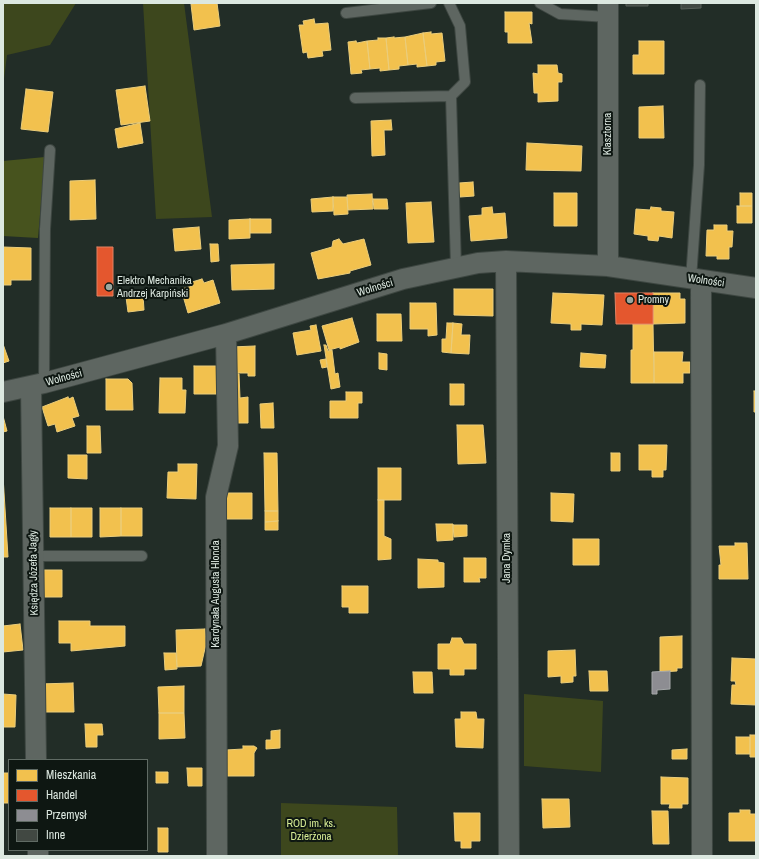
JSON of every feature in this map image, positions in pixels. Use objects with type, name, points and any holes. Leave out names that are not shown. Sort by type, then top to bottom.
[{"type":"street","name":"Klasztorna","points":[[608,10],[608,266]]},
{"type":"street","name":"Wolności","points":[[3,392],[38,385],[226,334],[403,279],[456,266],[506,261],[608,266],[756,288]]},
{"type":"street","name":"Jana Dymka","points":[[506,261],[508,856]]},
{"type":"street","points":[[696,280],[702,856]]},
{"type":"street","name":"Kardynała Augusta Hlonda","points":[[217,856],[216,497],[228,446],[226,334]]},
{"type":"street","name":"Księdza Józefa Jagły","points":[[36,759],[34,556],[38,385]]},
{"type":"lane","points":[[346,13],[431,3]]},
{"type":"lane","points":[[449,3],[460,26],[465,82],[452,96],[456,266]]},
{"type":"lane","points":[[540,3],[560,14],[608,10]]},
{"type":"lane","points":[[696,280],[700,85]]},
{"type":"lane","points":[[355,98],[452,96]]},
{"type":"lane","points":[[38,385],[44,236],[50,150]]},
{"type":"lane","points":[[34,556],[142,556]]},
{"type":"green space","points":[[3,3],[76,3],[50,45],[7,55],[3,87]]},
{"type":"green space","points":[[143,3],[184,3],[212,217],[156,219]]},
{"type":"green space","points":[[45,157],[38,238],[3,236],[3,161]]},
{"type":"green space","points":[[524,694],[603,701],[601,772],[524,766]]},
{"type":"green space","name":"ROD im. ks. Dzierżona","points":[[281,803],[397,807],[398,856],[281,856]]},
{"type":"building: Mieszkania","points":[[217,3],[220,26],[194,30],[191,4]]},
{"type":"building: Mieszkania","points":[[505,12],[532,12],[532,24],[529,23],[532,43],[508,43],[508,32],[505,32]]},
{"type":"building: Mieszkania","points":[[314,19],[315,24],[328,23],[331,50],[322,51],[323,56],[308,58],[307,52],[303,53],[299,25],[304,25],[303,21]]},
{"type":"building: Mieszkania","points":[[431,32],[431,34],[442,33],[445,61],[436,62],[436,65],[427,66],[423,33]]},
{"type":"building: Mieszkania","points":[[423,33],[427,66],[417,67],[417,64],[408,65],[405,37]]},
{"type":"building: Mieszkania","points":[[405,37],[408,65],[399,66],[399,69],[389,70],[386,38]]},
{"type":"building: Mieszkania","points":[[378,38],[386,38],[389,70],[380,71],[380,68],[370,69],[367,41],[378,40]]},
{"type":"building: Mieszkania","points":[[356,41],[357,43],[367,41],[370,69],[361,70],[362,73],[351,74],[348,42]]},
{"type":"building: Mieszkania","points":[[639,41],[664,41],[664,74],[633,74],[633,55],[639,55]]},
{"type":"building: Mieszkania","points":[[538,65],[557,65],[558,73],[562,74],[562,82],[558,82],[558,101],[538,102],[538,93],[534,93],[533,73],[538,74]]},
{"type":"building: Mieszkania","points":[[145,86],[150,121],[121,125],[116,90]]},
{"type":"building: Mieszkania","points":[[26,89],[53,92],[48,132],[21,129]]},
{"type":"building: Mieszkania","points":[[663,106],[664,138],[639,138],[639,107]]},
{"type":"building: Mieszkania","points":[[391,120],[392,130],[384,130],[385,155],[372,156],[371,121]]},
{"type":"building: Mieszkania","points":[[140,123],[143,143],[118,148],[115,129]]},
{"type":"building: Mieszkania","points":[[527,143],[582,146],[581,171],[526,170]]},
{"type":"building: Mieszkania","points":[[95,180],[96,219],[70,220],[70,181]]},
{"type":"building: Mieszkania","points":[[473,182],[474,196],[460,197],[459,183]]},
{"type":"building: Mieszkania","points":[[554,193],[577,193],[577,226],[554,226]]},
{"type":"building: Mieszkania","points":[[740,193],[752,193],[752,206],[740,206]]},
{"type":"building: Mieszkania","points":[[372,194],[373,209],[348,210],[347,195]]},
{"type":"building: Mieszkania","points":[[333,197],[333,211],[312,212],[311,199]]},
{"type":"building: Mieszkania","points":[[333,197],[347,197],[348,214],[334,215]]},
{"type":"building: Mieszkania","points":[[373,199],[387,199],[388,209],[374,209]]},
{"type":"building: Mieszkania","points":[[431,202],[434,242],[408,243],[406,203]]},
{"type":"building: Mieszkania","points":[[737,206],[752,206],[752,223],[737,223]]},
{"type":"building: Mieszkania","points":[[492,207],[493,214],[505,213],[507,238],[471,241],[469,216],[482,215],[482,208]]},
{"type":"building: Mieszkania","points":[[651,207],[661,208],[661,211],[674,212],[672,238],[659,236],[658,241],[648,240],[648,236],[634,234],[636,209],[650,210]]},
{"type":"building: Mieszkania","points":[[250,219],[271,219],[271,233],[250,233]]},
{"type":"building: Mieszkania","points":[[250,219],[250,238],[229,239],[229,220]]},
{"type":"building: Mieszkania","points":[[714,225],[727,225],[727,231],[733,231],[732,247],[729,247],[729,259],[717,259],[717,256],[706,256],[707,230],[714,230]]},
{"type":"building: Mieszkania","points":[[199,227],[201,249],[175,251],[173,229]]},
{"type":"building: Mieszkania","points":[[339,239],[343,244],[364,239],[371,265],[350,271],[350,273],[318,279],[311,253],[332,247],[333,241]]},
{"type":"building: Mieszkania","points":[[210,244],[218,244],[219,261],[211,262]]},
{"type":"building: Mieszkania","points":[[3,247],[31,248],[31,280],[11,280],[11,285],[3,285]]},
{"type":"building: Mieszkania","points":[[274,264],[274,289],[232,290],[231,265]]},
{"type":"building: Mieszkania","points":[[202,279],[204,283],[213,280],[220,303],[188,313],[181,289],[193,286],[192,282]]},
{"type":"building: Mieszkania","points":[[454,289],[493,289],[493,316],[454,315]]},
{"type":"building: Mieszkania","points":[[553,293],[604,295],[602,325],[581,324],[581,330],[571,330],[571,324],[551,323]]},
{"type":"building: Mieszkania","points":[[653,293],[680,293],[680,299],[685,299],[685,323],[653,324]]},
{"type":"building: Mieszkania","points":[[143,295],[144,310],[128,312],[126,297]]},
{"type":"building: Mieszkania","points":[[410,303],[436,303],[437,335],[428,336],[428,329],[410,329]]},
{"type":"building: Mieszkania","points":[[377,314],[401,314],[402,341],[377,341]]},
{"type":"building: Mieszkania","points":[[352,318],[359,342],[340,349],[340,347],[329,350],[322,326]]},
{"type":"building: Mieszkania","points":[[447,323],[453,323],[451,353],[442,352],[442,339],[446,339]]},
{"type":"building: Mieszkania","points":[[453,323],[462,324],[461,335],[470,335],[469,354],[451,353]]},
{"type":"building: Mieszkania","points":[[633,324],[653,324],[654,383],[631,383]]},
{"type":"building: Mieszkania","points":[[316,325],[321,351],[297,355],[293,333],[311,330],[310,326]]},
{"type":"building: Mieszkania","points":[[3,344],[9,361],[3,363]]},
{"type":"building: Mieszkania","points":[[324,345],[326,345],[328,351],[332,350],[335,374],[338,373],[340,387],[331,389]]},
{"type":"building: Mieszkania","points":[[255,346],[255,376],[248,376],[248,373],[232,373],[231,347]]},
{"type":"building: Mieszkania","points":[[654,352],[683,352],[682,362],[690,362],[690,373],[683,373],[683,383],[654,383]]},
{"type":"building: Mieszkania","points":[[379,353],[387,354],[387,370],[379,369]]},
{"type":"building: Mieszkania","points":[[581,353],[606,355],[605,368],[580,367]]},
{"type":"building: Mieszkania","points":[[326,359],[327,367],[322,368],[320,360]]},
{"type":"building: Mieszkania","points":[[194,366],[223,366],[223,394],[194,394]]},
{"type":"building: Mieszkania","points":[[232,373],[239,374],[240,398],[248,397],[248,423],[233,423]]},
{"type":"building: Mieszkania","points":[[160,378],[182,378],[182,390],[186,390],[185,413],[159,413]]},
{"type":"building: Mieszkania","points":[[106,379],[128,379],[132,383],[133,410],[106,410]]},
{"type":"building: Mieszkania","points":[[450,384],[464,384],[464,405],[450,405]]},
{"type":"building: Mieszkania","points":[[754,391],[756,391],[756,412],[754,412]]},
{"type":"building: Mieszkania","points":[[346,392],[362,392],[362,403],[358,403],[358,418],[330,418],[330,401],[346,401]]},
{"type":"building: Mieszkania","points":[[68,397],[69,399],[73,397],[79,416],[72,418],[75,426],[57,432],[55,424],[48,426],[42,407]]},
{"type":"building: Mieszkania","points":[[273,403],[274,428],[261,428],[260,404]]},
{"type":"building: Mieszkania","points":[[3,416],[7,431],[3,432]]},
{"type":"building: Mieszkania","points":[[457,425],[483,425],[486,463],[458,464]]},
{"type":"building: Mieszkania","points":[[87,426],[100,426],[101,453],[87,453]]},
{"type":"building: Mieszkania","points":[[639,445],[667,445],[666,470],[663,470],[663,477],[652,477],[652,470],[639,470]]},
{"type":"building: Mieszkania","points":[[264,453],[277,453],[278,511],[265,511]]},
{"type":"building: Mieszkania","points":[[611,453],[620,453],[620,471],[611,471]]},
{"type":"building: Mieszkania","points":[[68,455],[87,455],[87,479],[68,478]]},
{"type":"building: Mieszkania","points":[[178,464],[197,464],[196,499],[167,498],[168,472],[178,472]]},
{"type":"building: Mieszkania","points":[[378,468],[401,468],[401,500],[378,500]]},
{"type":"building: Mieszkania","points":[[3,476],[8,557],[3,557]]},
{"type":"building: Mieszkania","points":[[225,493],[252,493],[252,519],[225,519]]},
{"type":"building: Mieszkania","points":[[551,493],[574,494],[573,522],[551,521]]},
{"type":"building: Mieszkania","points":[[378,500],[384,500],[384,536],[391,539],[391,559],[378,560]]},
{"type":"building: Mieszkania","points":[[50,508],[71,508],[71,537],[50,537]]},
{"type":"building: Mieszkania","points":[[71,508],[92,508],[92,537],[71,537]]},
{"type":"building: Mieszkania","points":[[100,508],[121,508],[121,536],[100,537]]},
{"type":"building: Mieszkania","points":[[121,508],[142,508],[142,536],[121,536]]},
{"type":"building: Mieszkania","points":[[265,511],[278,511],[278,521],[265,522]]},
{"type":"building: Mieszkania","points":[[278,521],[278,530],[265,530],[265,522]]},
{"type":"building: Mieszkania","points":[[436,524],[453,524],[453,540],[437,541]]},
{"type":"building: Mieszkania","points":[[453,525],[467,525],[467,536],[454,537]]},
{"type":"building: Mieszkania","points":[[573,539],[599,539],[599,565],[573,565]]},
{"type":"building: Mieszkania","points":[[735,543],[747,543],[748,579],[719,579],[719,565],[721,565],[719,546],[735,546]]},
{"type":"building: Mieszkania","points":[[464,558],[486,558],[486,578],[479,578],[480,582],[464,582]]},
{"type":"building: Mieszkania","points":[[418,559],[438,560],[438,562],[444,563],[444,587],[418,588]]},
{"type":"building: Mieszkania","points":[[36,570],[62,570],[62,597],[36,597]]},
{"type":"building: Mieszkania","points":[[342,586],[368,586],[368,613],[349,613],[349,607],[342,607]]},
{"type":"building: Mieszkania","points":[[59,621],[90,621],[90,626],[125,626],[125,646],[71,651],[71,643],[59,643]]},
{"type":"building: Mieszkania","points":[[20,624],[23,650],[3,652],[3,626]]},
{"type":"building: Mieszkania","points":[[205,629],[206,644],[201,666],[177,667],[176,630]]},
{"type":"building: Mieszkania","points":[[682,636],[682,668],[677,668],[677,671],[660,672],[660,637]]},
{"type":"building: Mieszkania","points":[[452,638],[461,638],[464,644],[476,644],[476,669],[464,669],[464,675],[450,675],[450,669],[438,669],[438,644],[450,644]]},
{"type":"building: Mieszkania","points":[[575,650],[576,676],[573,676],[573,682],[561,683],[561,676],[548,677],[548,651]]},
{"type":"building: Mieszkania","points":[[164,653],[176,653],[177,669],[165,670]]},
{"type":"building: Mieszkania","points":[[732,658],[756,659],[756,705],[731,704],[732,685],[736,685],[735,681],[731,681]]},
{"type":"building: Mieszkania","points":[[589,671],[607,671],[608,691],[590,691]]},
{"type":"building: Mieszkania","points":[[413,672],[432,672],[433,693],[414,693]]},
{"type":"building: Mieszkania","points":[[73,683],[74,712],[40,712],[39,684]]},
{"type":"building: Mieszkania","points":[[184,686],[184,713],[159,713],[158,687]]},
{"type":"building: Mieszkania","points":[[3,694],[16,695],[15,727],[3,727]]},
{"type":"building: Mieszkania","points":[[461,712],[476,712],[477,719],[484,719],[483,748],[456,747],[455,719],[461,719]]},
{"type":"building: Mieszkania","points":[[159,713],[184,713],[185,738],[159,739]]},
{"type":"building: Mieszkania","points":[[85,724],[102,724],[103,735],[97,735],[97,747],[86,747]]},
{"type":"building: Mieszkania","points":[[280,730],[280,748],[266,749],[266,740],[271,740],[271,731]]},
{"type":"building: Mieszkania","points":[[750,735],[756,735],[756,757],[750,757]]},
{"type":"building: Mieszkania","points":[[736,737],[750,737],[750,754],[736,754]]},
{"type":"building: Mieszkania","points":[[243,746],[254,746],[257,748],[254,753],[254,776],[227,776],[226,750],[243,749]]},
{"type":"building: Mieszkania","points":[[687,749],[687,759],[672,759],[672,750]]},
{"type":"building: Mieszkania","points":[[187,768],[202,768],[202,786],[188,786]]},
{"type":"building: Mieszkania","points":[[156,772],[168,772],[168,783],[156,783]]},
{"type":"building: Mieszkania","points":[[3,773],[8,773],[8,803],[3,803]]},
{"type":"building: Mieszkania","points":[[661,777],[688,778],[688,804],[682,804],[682,808],[669,808],[670,804],[661,804]]},
{"type":"building: Mieszkania","points":[[542,799],[569,799],[570,827],[543,828]]},
{"type":"building: Mieszkania","points":[[740,810],[750,810],[750,814],[756,814],[756,841],[729,841],[729,813],[740,813]]},
{"type":"building: Mieszkania","points":[[652,811],[668,811],[669,844],[653,844]]},
{"type":"building: Mieszkania","points":[[454,813],[480,813],[480,841],[471,841],[471,848],[461,848],[461,841],[455,841]]},
{"type":"building: Mieszkania","points":[[158,828],[168,828],[168,852],[158,852]]},
{"type":"building: Handel","points":[[97,247],[113,247],[113,296],[97,296]]},
{"type":"building: Handel","points":[[615,293],[653,293],[653,324],[616,324]]},
{"type":"building: Przemysł","points":[[670,671],[670,689],[657,690],[657,694],[652,694],[652,672]]},
{"type":"building: Inne","points":[[626,3],[648,3],[648,6],[626,6]]},
{"type":"building: Inne","points":[[681,3],[701,3],[701,8],[681,9]]},
{"type":"place","name":"Elektro Mechanika Andrzej Karpiński","points":[[109,287]]},
{"type":"place","name":"Promny","points":[[630,300]]}]
